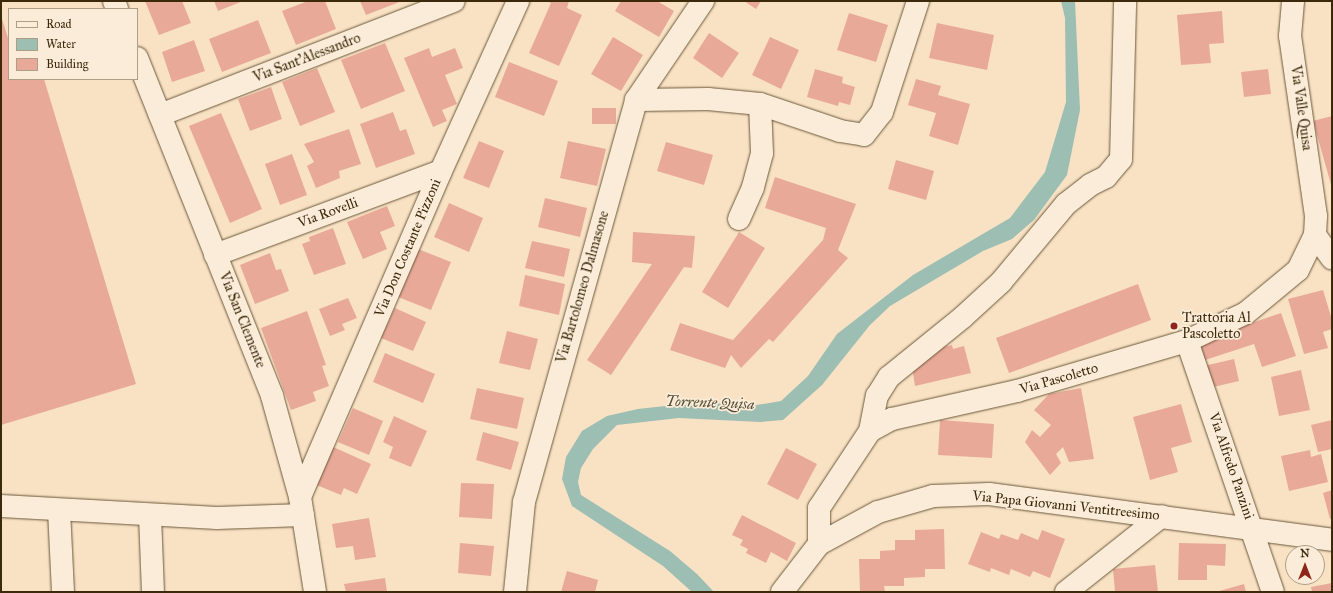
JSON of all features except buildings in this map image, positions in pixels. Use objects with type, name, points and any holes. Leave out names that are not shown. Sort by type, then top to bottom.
[{"type":"street","name":"Via Sant'Alessandro","points":[[160,115],[454,1]]},
{"type":"street","name":"Via Don Costante Pizzoni","points":[[302,506],[441,171],[518,1]]},
{"type":"street","name":"Via Bartolomeo Dalmasone","points":[[515,592],[524,502],[636,100],[703,1]]},
{"type":"street","points":[[636,100],[708,99],[760,104],[840,131],[864,135],[882,112],[918,1]]},
{"type":"street","points":[[870,431],[877,396],[889,377],[963,317],[1001,282],[1066,204],[1090,185],[1106,177],[1121,159],[1125,1]]},
{"type":"street","name":"Via Valle Quisa","points":[[1293,1],[1290,36],[1321,221]]},
{"type":"street","name":"Via San Clemente","points":[[138,60],[272,396],[302,506],[315,592]]},
{"type":"street","points":[[739,219],[753,187],[762,153],[760,104]]},
{"type":"street","name":"Via Rovelli","points":[[216,255],[441,171]]},
{"type":"street","points":[[1321,221],[1332,258]]},
{"type":"street","name":"Via Pascoletto","points":[[819,544],[819,508],[870,431],[892,420],[1017,391],[1187,341],[1246,313],[1269,296],[1298,270],[1321,221]]},
{"type":"street","name":"Via Alfredo Panzini","points":[[1187,341],[1273,592]]},
{"type":"street","name":"Via Papa Giovanni Ventitreesimo","points":[[783,591],[819,544],[878,512],[934,496],[989,494],[1252,528],[1332,540]]},
{"type":"street","points":[[1,506],[217,518],[302,506]]},
{"type":"street","points":[[59,510],[63,592]]},
{"type":"street","points":[[150,515],[153,592]]},
{"type":"street","points":[[1066,592],[1162,516]]},
{"type":"water","name":"Torrente Quisa","points":[[1061,1],[1075,1],[1080,110],[1067,175],[1034,220],[1012,239],[983,251],[890,306],[870,325],[822,385],[783,420],[760,422],[679,418],[617,425],[593,449],[581,468],[578,482],[581,495],[670,551],[697,574],[714,592],[692,592],[663,566],[572,506],[562,479],[566,457],[582,431],[607,416],[638,409],[701,402],[742,405],[745,407],[781,401],[808,376],[837,334],[913,275],[1010,218],[1045,172],[1066,102],[1065,18]]},
{"type":"place","name":"Trattoria Al Pascoletto","points":[[1174,326]]}]
